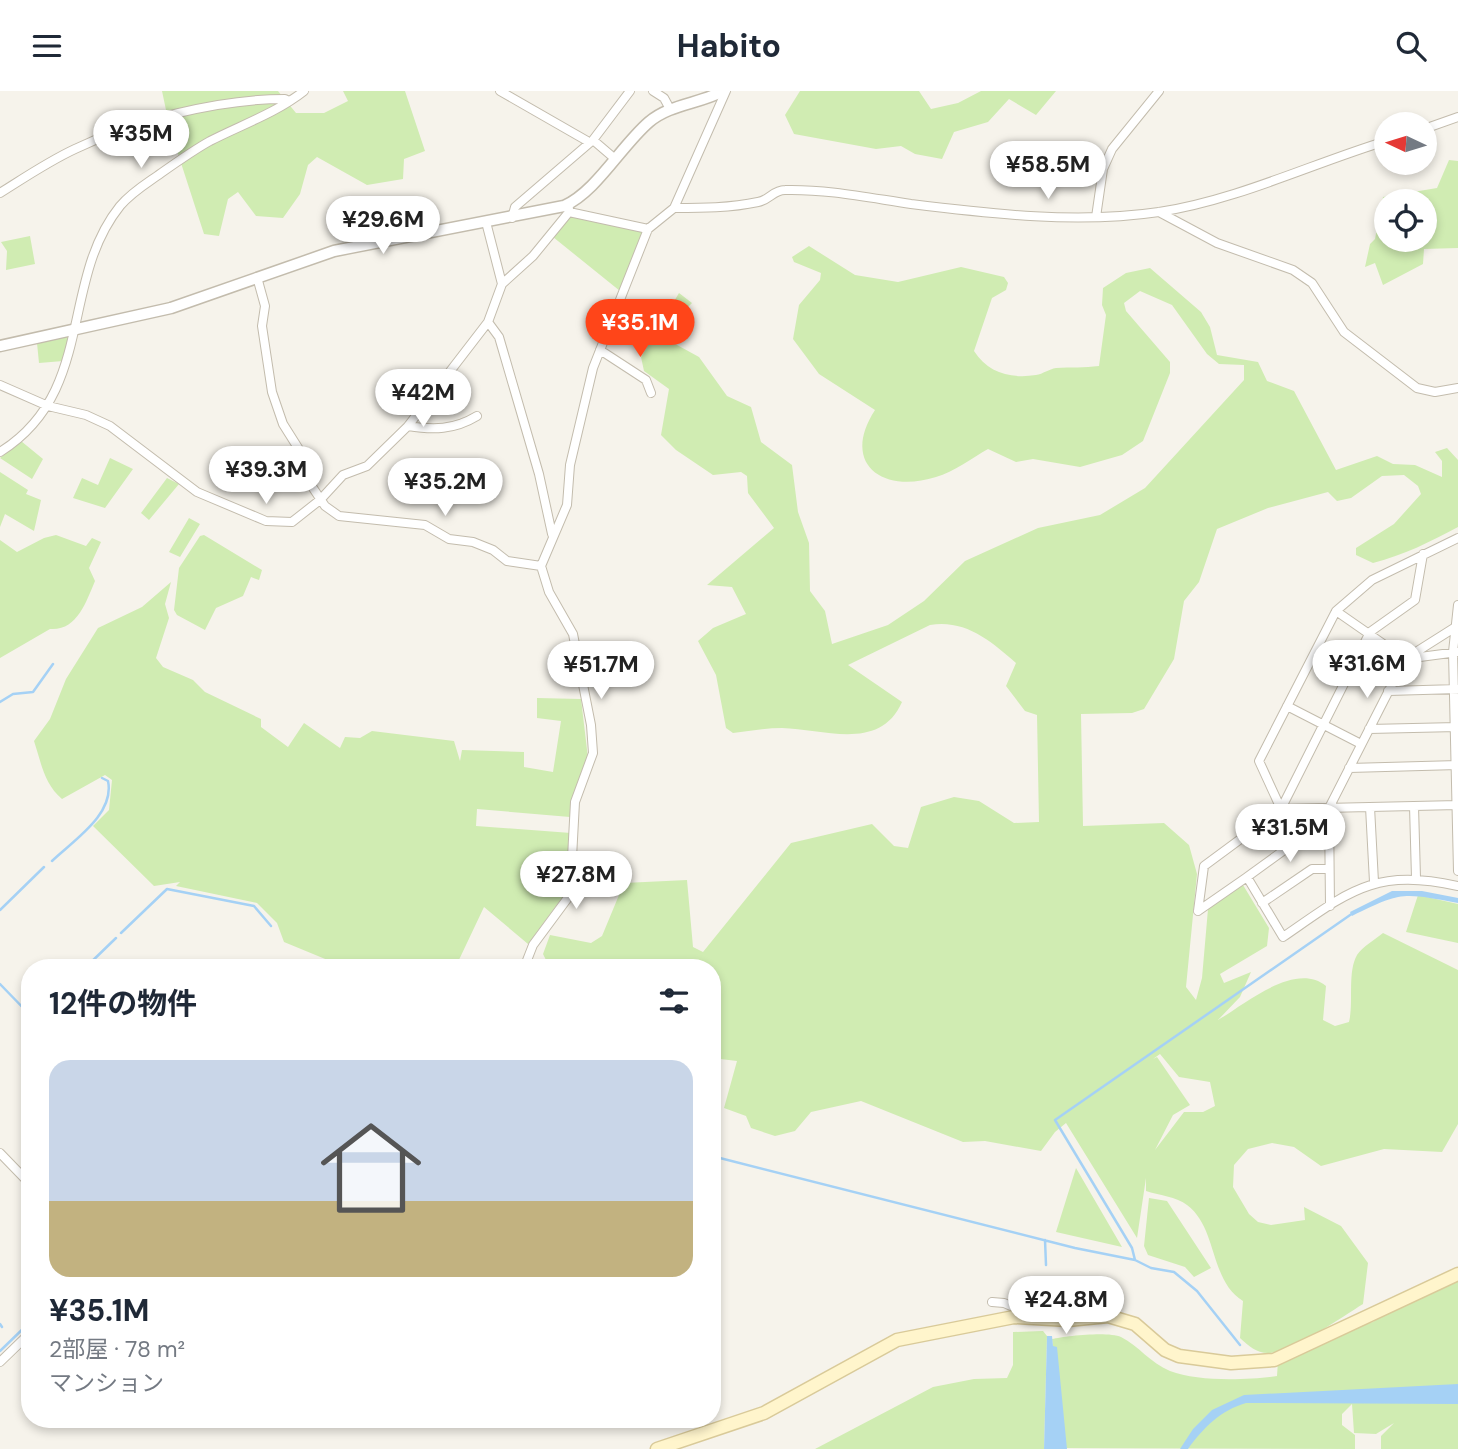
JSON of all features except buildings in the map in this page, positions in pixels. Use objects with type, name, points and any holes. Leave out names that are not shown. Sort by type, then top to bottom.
[{"type":"main road","points":[[721,1427],[764,1413],[897,1340],[988,1321],[1108,1316],[1135,1325],[1165,1350],[1179,1356],[1231,1363],[1255,1362],[1274,1360],[1458,1274]]},
{"type":"main road","points":[[657,1449],[719,1428]]},
{"type":"street","points":[[0,452],[20,438],[56,394],[77,328],[90,268],[114,215],[128,198],[199,147],[304,91]]},
{"type":"street","points":[[500,91],[591,141],[614,158]]},
{"type":"street","points":[[512,218],[515,207],[591,141],[630,91]]},
{"type":"street","points":[[653,91],[664,98],[670,109]]},
{"type":"street","points":[[0,385],[47,406],[86,415],[110,426],[197,492],[266,521],[292,522],[320,500],[343,475],[367,466],[408,426],[488,322],[502,284],[533,256],[569,208],[650,121],[670,109],[725,91]]},
{"type":"street","points":[[528,959],[533,945],[570,895],[575,802],[593,753],[591,725],[573,634],[549,592],[541,566],[552,534],[567,505],[570,465],[600,350],[649,229],[674,208],[725,91]]},
{"type":"street","points":[[1096,217],[1103,169],[1112,149],[1159,91]]},
{"type":"street","points":[[0,193],[75,148],[139,124],[237,102],[289,101]]},
{"type":"street","points":[[1437,124],[1458,117]]},
{"type":"street","points":[[674,208],[719,207],[757,202],[783,190],[835,193],[999,213],[1096,217],[1159,212],[1192,205],[1374,145]]},
{"type":"street","points":[[0,347],[171,307],[348,247],[569,208],[649,229]]},
{"type":"street","points":[[1159,212],[1217,243],[1293,269],[1312,283],[1345,332],[1417,388],[1435,392],[1458,388]]},
{"type":"street","points":[[486,222],[502,284]]},
{"type":"street","points":[[257,278],[265,306],[262,326],[272,392],[283,424],[300,451],[309,482],[320,500],[339,516],[425,525],[449,539],[473,542],[493,550],[507,561],[541,566]]},
{"type":"street","points":[[488,322],[499,337],[539,474],[552,534]]},
{"type":"street","points":[[600,350],[646,380],[651,393]]},
{"type":"street","points":[[408,426],[430,430],[450,428],[477,416]]},
{"type":"street","points":[[1281,809],[1259,761],[1336,611],[1373,580],[1458,538]]},
{"type":"street","points":[[1329,840],[1298,840],[1198,911],[1204,866],[1281,809],[1369,635],[1415,600],[1423,554]]},
{"type":"street","points":[[1458,605],[1454,628],[1458,871]]},
{"type":"street","points":[[1336,611],[1405,659],[1455,652]]},
{"type":"street","points":[[1330,906],[1329,808],[1405,659],[1454,628]]},
{"type":"street","points":[[1388,691],[1456,689]]},
{"type":"street","points":[[1287,706],[1361,744]]},
{"type":"street","points":[[1369,729],[1456,727]]},
{"type":"street","points":[[1349,768],[1457,765]]},
{"type":"street","points":[[1281,809],[1457,805]]},
{"type":"street","points":[[1414,806],[1416,878]]},
{"type":"street","points":[[1370,807],[1374,882]]},
{"type":"street","points":[[1262,903],[1312,869],[1329,869]]},
{"type":"street","points":[[1247,877],[1283,937],[1330,906],[1374,882],[1416,878],[1458,885]]},
{"type":"street","points":[[0,1153],[21,1175]]},
{"type":"street","points":[[992,1302],[1004,1303],[1036,1317]]},
{"type":"street","points":[[0,1362],[21,1342]]},
{"type":"green space","points":[[162,91],[278,91],[296,113],[324,113],[348,101],[343,91],[405,91],[425,151],[404,159],[403,179],[367,185],[317,157],[308,165],[300,194],[283,218],[256,216],[238,192],[228,199],[219,236],[204,234],[170,129]]},
{"type":"green space","points":[[800,91],[919,91],[931,109],[958,103],[981,91],[1056,91],[1036,115],[1009,99],[988,122],[954,132],[942,159],[915,154],[901,146],[876,149],[794,134],[785,115]]},
{"type":"green space","points":[[1449,160],[1458,161],[1458,248],[1437,249],[1437,189],[1431,189],[1437,188]]},
{"type":"green space","points":[[568,217],[644,231],[620,291],[553,237]]},
{"type":"green space","points":[[30,236],[35,264],[6,270],[7,251],[1,242]]},
{"type":"green space","points":[[1374,240],[1374,252],[1424,252],[1423,264],[1383,285],[1375,263],[1365,267],[1370,244]]},
{"type":"green space","points":[[809,246],[855,275],[898,282],[961,267],[1004,277],[1008,283],[1006,290],[992,298],[974,351],[993,369],[1018,376],[1036,375],[1056,368],[1099,366],[1106,315],[1102,305],[1103,288],[1126,273],[1150,268],[1201,312],[1210,327],[1217,355],[1258,362],[1267,381],[1294,391],[1336,470],[1377,456],[1393,464],[1415,465],[1442,477],[1442,461],[1435,452],[1447,448],[1458,460],[1458,527],[1417,548],[1384,560],[1373,563],[1356,555],[1356,548],[1394,524],[1421,494],[1418,486],[1404,475],[1382,476],[1351,498],[1337,501],[1328,492],[1268,508],[1217,529],[1199,582],[1184,601],[1174,659],[1144,709],[1132,713],[1081,714],[1083,826],[1164,823],[1189,845],[1197,874],[1186,987],[1196,1000],[1202,978],[1208,909],[1243,885],[1269,928],[1267,946],[1220,974],[1224,983],[1251,972],[1240,997],[1218,1020],[1270,988],[1300,979],[1314,980],[1326,986],[1323,1020],[1335,1026],[1349,1022],[1354,962],[1362,949],[1383,933],[1458,970],[1458,1124],[1442,1152],[1384,1149],[1321,1166],[1294,1147],[1272,1143],[1248,1149],[1234,1165],[1233,1187],[1249,1214],[1258,1222],[1271,1225],[1305,1220],[1304,1207],[1341,1226],[1368,1263],[1363,1304],[1290,1347],[1264,1353],[1253,1349],[1240,1338],[1243,1301],[1232,1292],[1224,1280],[1197,1215],[1183,1202],[1146,1191],[1146,1178],[1137,1238],[1066,1123],[1055,1132],[1041,1151],[985,1141],[963,1142],[861,1101],[811,1112],[795,1131],[775,1136],[751,1128],[746,1116],[724,1108],[737,1061],[721,1059],[721,959],[546,959],[543,954],[550,935],[591,943],[602,936],[624,883],[687,880],[693,947],[703,952],[791,843],[872,824],[894,846],[908,848],[921,807],[954,797],[979,801],[1014,823],[1039,822],[1037,715],[1025,711],[1006,686],[1016,663],[987,640],[955,625],[930,625],[848,665],[902,702],[892,718],[880,727],[849,734],[782,728],[733,733],[726,728],[716,675],[698,641],[713,628],[746,614],[732,587],[707,585],[774,528],[748,493],[747,476],[741,472],[713,475],[676,450],[661,435],[669,389],[644,371],[641,357],[679,293],[692,303],[677,318],[668,340],[699,357],[727,396],[751,407],[761,442],[792,465],[798,512],[809,543],[810,591],[825,611],[832,644],[888,625],[924,601],[965,561],[1038,528],[1100,515],[1145,488],[1244,380],[1244,365],[1219,364],[1207,354],[1172,305],[1140,291],[1124,303],[1126,311],[1170,362],[1170,373],[1143,441],[1122,455],[1080,467],[1033,459],[1016,462],[988,449],[936,477],[917,481],[884,478],[872,470],[865,459],[862,446],[865,429],[875,410],[819,374],[793,339],[799,305],[820,280],[821,273],[794,262],[792,257]],"holes":[[[1160,1054],[1179,1077],[1210,1082],[1215,1106],[1203,1112],[1184,1112],[1155,1150],[1173,1115],[1190,1105],[1157,1057],[1153,1059]]]},
{"type":"green space","points":[[71,335],[63,361],[39,363],[37,343]]},
{"type":"green space","points":[[21,441],[43,459],[32,479],[0,458]]},
{"type":"green space","points":[[110,458],[133,469],[105,508],[73,498],[82,478],[98,485]]},
{"type":"green space","points":[[0,472],[28,490],[26,494],[41,500],[34,531],[5,514],[0,527]]},
{"type":"green space","points":[[167,478],[179,484],[149,520],[141,513]]},
{"type":"green space","points":[[189,518],[200,524],[180,557],[169,552]]},
{"type":"green space","points":[[56,535],[86,546],[92,538],[101,542],[89,568],[95,581],[88,598],[79,614],[67,625],[50,629],[0,658],[0,540],[17,552]]},
{"type":"green space","points":[[204,535],[262,570],[259,580],[251,577],[243,596],[216,608],[205,630],[177,615],[174,610],[179,568],[200,536]]},
{"type":"green space","points":[[171,582],[165,604],[169,618],[156,658],[163,667],[193,680],[205,692],[261,719],[261,727],[288,747],[304,723],[340,748],[345,737],[360,738],[372,731],[454,741],[460,761],[462,750],[524,752],[524,767],[553,772],[561,721],[537,718],[537,698],[581,699],[588,758],[571,801],[570,817],[477,809],[476,826],[571,833],[567,891],[528,944],[484,907],[459,959],[325,959],[284,942],[277,923],[257,903],[176,886],[180,882],[154,886],[93,826],[109,810],[112,780],[105,775],[62,799],[51,787],[34,741],[50,719],[66,679],[98,628],[142,607]]},
{"type":"green space","points":[[1418,895],[1458,904],[1458,943],[1406,932]]},
{"type":"green space","points":[[1076,1168],[1122,1247],[1056,1232]]},
{"type":"green space","points":[[1149,1198],[1167,1201],[1211,1268],[1194,1277],[1185,1267],[1148,1255],[1144,1246]]},
{"type":"green space","points":[[1458,1280],[1458,1449],[1381,1449],[1381,1436],[1394,1423],[1376,1434],[1354,1433],[1352,1404],[1342,1414],[1342,1425],[1355,1435],[1355,1449],[1066,1448],[1052,1339],[1115,1335],[1163,1368],[1181,1375],[1238,1379],[1277,1376],[1278,1361],[1348,1328],[1373,1322],[1390,1310]]},
{"type":"green space","points":[[1043,1331],[1047,1336],[1044,1449],[815,1449],[933,1387],[974,1379],[1007,1378],[1013,1365],[1013,1332]]},
{"type":"water","points":[[1392,891],[1422,891],[1458,898],[1458,903],[1403,896],[1352,916],[1350,912]]},
{"type":"water","points":[[1047,1336],[1052,1336],[1053,1346],[1057,1347],[1067,1449],[1044,1449]]},
{"type":"water","points":[[1458,1384],[1458,1404],[1246,1403],[1221,1415],[1206,1427],[1188,1449],[1180,1449],[1193,1429],[1212,1410],[1244,1395]]},
{"type":"waterway","points":[[0,702],[13,694],[33,692],[53,664]]},
{"type":"waterway","points":[[52,861],[99,815],[109,793],[108,781],[102,778]]},
{"type":"waterway","points":[[0,910],[44,867]]},
{"type":"waterway","points":[[121,933],[167,889],[254,906],[271,926]]},
{"type":"waterway","points":[[1135,1260],[1132,1248],[1055,1120],[1353,913]]},
{"type":"waterway","points":[[94,959],[116,938]]},
{"type":"waterway","points":[[0,984],[21,1006]]},
{"type":"waterway","points":[[721,1158],[1075,1248],[1135,1260],[1151,1268],[1174,1272],[1197,1291],[1240,1345]]},
{"type":"waterway","points":[[1045,1240],[1046,1265]]},
{"type":"waterway","points":[[0,1351],[21,1331]]}]
